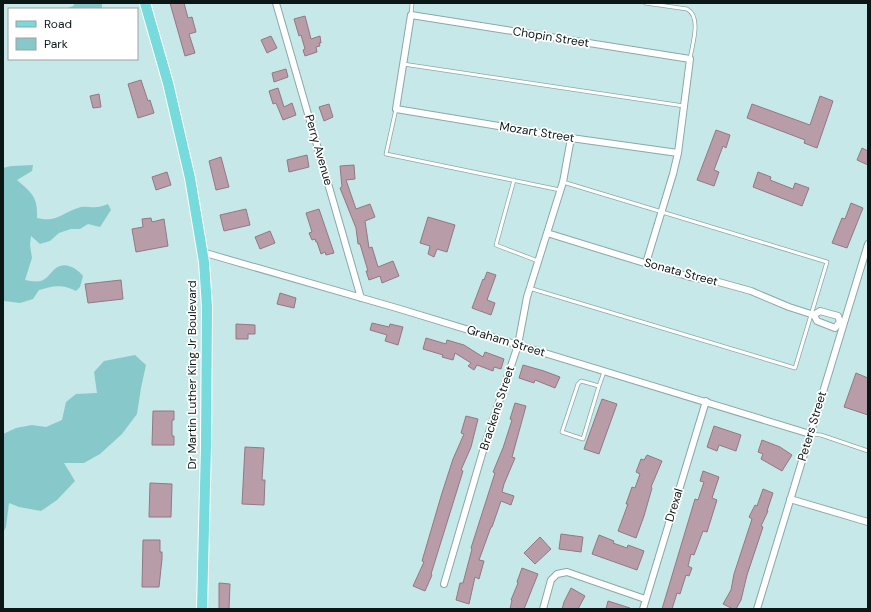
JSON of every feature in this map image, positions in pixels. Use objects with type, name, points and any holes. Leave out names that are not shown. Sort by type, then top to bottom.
[{"type":"main road","name":"Dr Martin Luther King Jr Boulevard","points":[[145,3],[170,90],[191,185],[202,252],[207,307],[206,446],[202,609]]},
{"type":"street","name":"Perry Avenue","points":[[276,3],[362,298]]},
{"type":"street","name":"Chopin Street","points":[[411,14],[690,59]]},
{"type":"street","points":[[396,109],[411,14]]},
{"type":"street","points":[[646,263],[678,153],[690,59]]},
{"type":"street","name":"Mozart Street","points":[[396,109],[571,138],[678,153]]},
{"type":"street","name":"Brackens Street","points":[[444,584],[485,444],[518,345],[529,288],[563,182],[571,138]]},
{"type":"street","name":"Sonata Street","points":[[547,233],[690,277],[724,283],[751,291],[789,307],[813,315],[817,321],[836,328],[842,323],[838,316],[820,311],[813,315]]},
{"type":"street","name":"Peters Street","points":[[757,609],[842,323],[868,244]]},
{"type":"street","name":"Graham Street","points":[[202,252],[605,370],[810,434]]},
{"type":"street","name":"Drexal","points":[[643,609],[706,401]]},
{"type":"street","points":[[790,499],[868,522]]},
{"type":"street","points":[[543,609],[551,580],[557,574],[567,572],[645,599]]},
{"type":"lane","points":[[411,14],[412,3]]},
{"type":"lane","points":[[645,3],[687,9],[691,11],[696,21],[690,59]]},
{"type":"lane","points":[[403,64],[684,106]]},
{"type":"lane","points":[[396,109],[386,154],[560,190]]},
{"type":"lane","points":[[514,180],[496,245],[538,261]]},
{"type":"lane","points":[[529,288],[795,368],[813,315],[827,262],[563,182]]},
{"type":"lane","points":[[599,386],[581,381],[578,384],[562,432],[583,439],[605,370]]},
{"type":"lane","points":[[810,434],[821,435],[868,451]]},
{"type":"green space","points":[[75,3],[100,3],[102,4],[102,8],[68,8],[73,6]]},
{"type":"green space","points":[[33,165],[32,171],[17,180],[27,188],[33,196],[36,205],[37,218],[50,219],[81,207],[98,207],[108,204],[111,210],[100,227],[88,224],[80,229],[71,229],[59,233],[50,241],[40,244],[31,236],[30,245],[32,258],[25,280],[41,281],[59,266],[67,265],[78,270],[83,276],[80,287],[76,291],[66,287],[54,287],[39,290],[33,299],[20,303],[4,301],[3,168]]},
{"type":"green space","points":[[135,355],[146,365],[137,414],[122,434],[100,454],[84,463],[64,463],[75,481],[57,500],[41,511],[19,507],[9,503],[6,527],[3,533],[3,434],[16,428],[32,425],[46,427],[62,420],[66,402],[76,394],[97,393],[94,372],[104,361]]},
{"type":"building","points":[[170,3],[184,3],[188,18],[192,17],[196,32],[189,34],[195,53],[185,56]]},
{"type":"building","points":[[305,16],[311,39],[320,36],[321,43],[319,43],[320,46],[316,47],[317,52],[305,56],[303,50],[305,49],[301,35],[299,36],[294,19]]},
{"type":"building","points":[[271,36],[277,48],[267,53],[261,40]]},
{"type":"building","points":[[286,69],[288,77],[274,82],[272,73]]},
{"type":"building","points":[[141,80],[154,113],[138,118],[128,84]]},
{"type":"building","points":[[278,88],[284,107],[292,103],[296,115],[283,120],[276,103],[273,104],[269,91]]},
{"type":"building","points":[[99,94],[101,107],[93,108],[90,96]]},
{"type":"building","points":[[820,96],[833,101],[817,148],[804,143],[805,140],[747,118],[752,104],[810,125]]},
{"type":"building","points":[[329,104],[333,117],[324,121],[319,107]]},
{"type":"building","points":[[716,130],[730,135],[726,148],[723,146],[714,170],[719,172],[714,186],[697,180]]},
{"type":"building","points":[[862,148],[868,151],[868,165],[857,160]]},
{"type":"building","points":[[307,155],[309,167],[289,172],[287,160]]},
{"type":"building","points":[[221,157],[229,187],[216,190],[209,161]]},
{"type":"building","points":[[354,165],[355,179],[346,180],[356,209],[370,204],[375,217],[365,221],[369,248],[372,247],[378,267],[393,261],[399,276],[382,283],[380,276],[369,280],[366,271],[368,271],[360,244],[358,244],[356,228],[340,188],[342,187],[340,166]]},
{"type":"building","points":[[167,172],[171,185],[156,190],[152,177]]},
{"type":"building","points":[[758,172],[771,177],[770,180],[793,189],[795,183],[809,188],[802,206],[753,187]]},
{"type":"building","points":[[851,203],[863,208],[847,248],[832,243],[842,218],[845,219]]},
{"type":"building","points":[[246,209],[250,225],[224,231],[220,215]]},
{"type":"building","points":[[319,209],[334,253],[326,255],[325,252],[321,254],[317,242],[315,239],[312,240],[309,233],[312,232],[306,213]]},
{"type":"building","points":[[428,217],[455,225],[447,252],[437,249],[434,257],[428,254],[430,246],[420,243]]},
{"type":"building","points":[[151,218],[152,222],[164,219],[168,246],[136,252],[132,229],[143,227],[142,219]]},
{"type":"building","points":[[270,231],[275,243],[260,249],[255,237]]},
{"type":"building","points":[[487,272],[496,275],[487,300],[495,303],[491,315],[472,308]]},
{"type":"building","points":[[121,280],[123,299],[88,303],[85,284]]},
{"type":"building","points":[[280,293],[296,298],[294,308],[277,304]]},
{"type":"building","points":[[372,323],[389,327],[390,324],[403,327],[398,345],[385,341],[387,335],[370,330]]},
{"type":"building","points":[[236,324],[255,325],[255,334],[248,334],[248,339],[236,339]]},
{"type":"building","points":[[426,338],[446,344],[447,340],[464,345],[483,357],[485,352],[504,359],[501,369],[494,367],[493,371],[477,365],[474,370],[468,366],[471,363],[455,353],[453,360],[442,357],[443,355],[423,349]]},
{"type":"building","points":[[523,365],[560,377],[555,388],[535,380],[534,383],[519,378]]},
{"type":"building","points":[[856,373],[868,378],[868,415],[844,407]]},
{"type":"building","points":[[602,399],[617,404],[599,454],[584,449]]},
{"type":"building","points":[[515,403],[526,406],[512,457],[515,458],[502,492],[514,496],[511,505],[501,501],[479,560],[484,561],[479,579],[475,577],[469,604],[456,600],[460,583],[463,583],[471,548],[495,473],[493,472],[512,420],[510,419]]},
{"type":"building","points":[[153,411],[174,411],[174,420],[172,420],[172,436],[174,436],[174,445],[152,445]]},
{"type":"building","points":[[466,416],[478,419],[471,447],[461,470],[463,471],[431,574],[432,575],[425,591],[413,586],[424,562],[422,561],[442,493],[453,459],[464,434],[461,433]]},
{"type":"building","points":[[714,426],[741,435],[736,451],[719,445],[717,451],[707,447]]},
{"type":"building","points":[[762,440],[780,447],[792,455],[782,471],[761,459],[763,454],[758,452]]},
{"type":"building","points":[[245,447],[264,448],[262,480],[265,480],[264,505],[242,504]]},
{"type":"building","points":[[647,455],[662,461],[651,487],[652,488],[644,516],[636,538],[618,531],[628,504],[626,504],[632,487],[635,488],[640,474],[636,472],[641,459],[644,460]]},
{"type":"building","points":[[703,471],[719,477],[712,498],[717,500],[707,532],[703,531],[694,555],[691,554],[688,566],[692,568],[689,576],[686,575],[680,594],[677,593],[672,609],[662,609],[695,499],[698,500],[704,482],[700,481]]},
{"type":"building","points":[[150,483],[172,484],[171,517],[149,517]]},
{"type":"building","points":[[763,489],[773,493],[768,511],[761,526],[763,527],[747,575],[741,600],[736,609],[733,609],[723,604],[731,590],[734,574],[752,519],[749,517],[755,505],[757,506]]},
{"type":"building","points":[[561,534],[583,537],[581,552],[559,549]]},
{"type":"building","points":[[599,535],[614,541],[613,543],[627,548],[628,545],[644,551],[637,570],[592,554]]},
{"type":"building","points":[[540,537],[551,549],[535,564],[524,553]]},
{"type":"building","points":[[143,540],[160,540],[160,552],[162,552],[162,559],[159,587],[142,587]]},
{"type":"building","points":[[522,568],[538,574],[524,609],[510,609],[511,600]]},
{"type":"building","points":[[219,583],[230,584],[229,609],[219,609]]},
{"type":"building","points":[[571,588],[585,596],[578,609],[562,609],[564,602]]},
{"type":"building","points":[[608,601],[630,608],[630,609],[606,609]]}]
